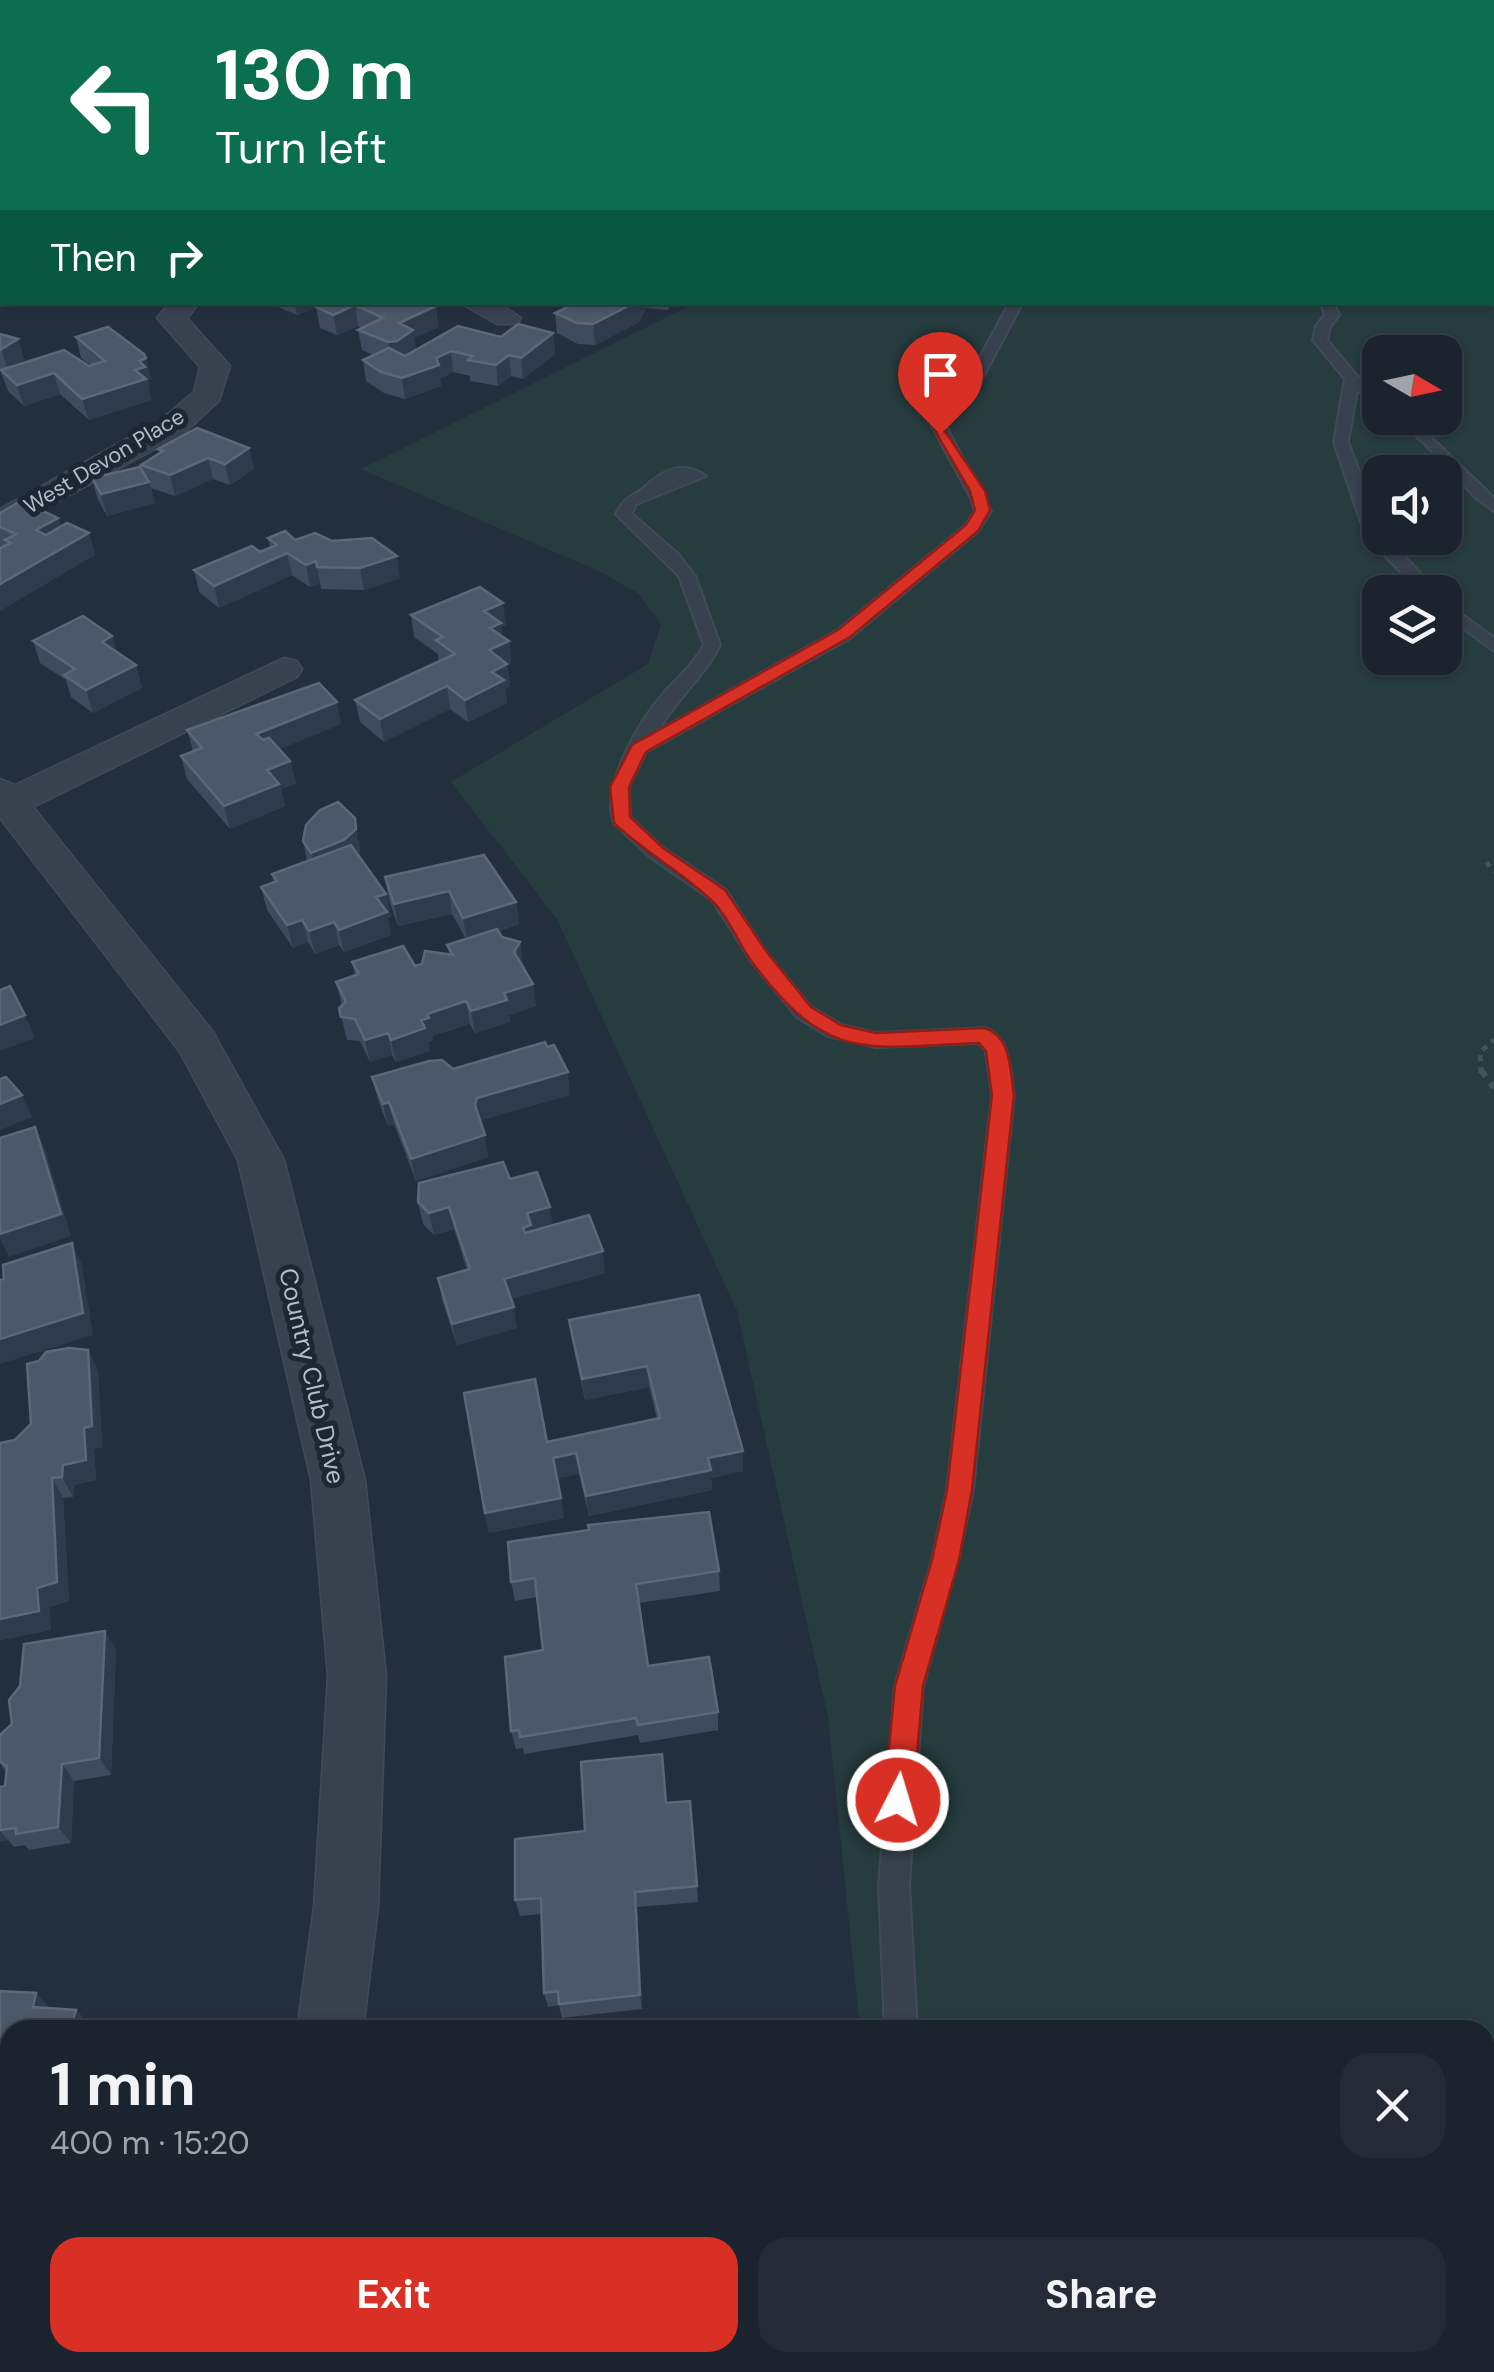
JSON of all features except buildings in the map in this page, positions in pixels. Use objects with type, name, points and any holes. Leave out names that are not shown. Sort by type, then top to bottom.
[{"type":"street","name":"West Devon Place","points":[[0,522],[172,427],[208,395],[216,366],[171,318],[183,305]]},
{"type":"street","points":[[480,305],[507,318]]},
{"type":"street","name":"Country Club Drive","points":[[284,670],[5,797],[196,1043],[261,1160],[338,1480],[357,1676],[346,1908],[331,2020]]},
{"type":"lane","points":[[638,749],[844,634],[972,528],[982,510],[978,491],[940,434],[934,416],[943,402],[977,375],[1001,321],[1014,305]]},
{"type":"lane","points":[[1327,305],[1332,315],[1323,326],[1320,340],[1362,387]]},
{"type":"lane","points":[[1352,379],[1353,396],[1341,442],[1369,522],[1385,547],[1413,575]]},
{"type":"lane","points":[[1428,435],[1451,458],[1459,476],[1494,506]]},
{"type":"lane","points":[[649,492],[630,501],[624,514],[635,530],[673,558],[694,586],[712,645],[703,663],[667,700],[638,749],[620,787],[620,819],[656,852],[718,895],[758,956],[804,1012],[834,1031],[876,1040],[985,1035],[996,1048],[1003,1095],[960,1490],[945,1560],[909,1686],[894,1885],[901,2020]]},
{"type":"lane","points":[[1462,621],[1494,646]]},
{"type":"path","points":[[1486,862],[1494,872]]},
{"type":"path","points":[[1494,1040],[1480,1052],[1482,1074],[1494,1088]]},
{"type":"green space","points":[[691,305],[1494,305],[1494,2020],[859,2020],[828,1717],[737,1311],[557,919],[451,782],[648,664],[661,625],[639,594],[599,571],[361,469]]},
{"type":"route","points":[[898,1800],[909,1686],[945,1560],[960,1490],[996,1181],[1003,1095],[996,1048],[985,1035],[876,1040],[834,1031],[804,1012],[758,956],[718,895],[691,872],[656,852],[620,819],[620,787],[638,749],[844,634],[972,528],[982,510],[978,491],[940,434]]}]
